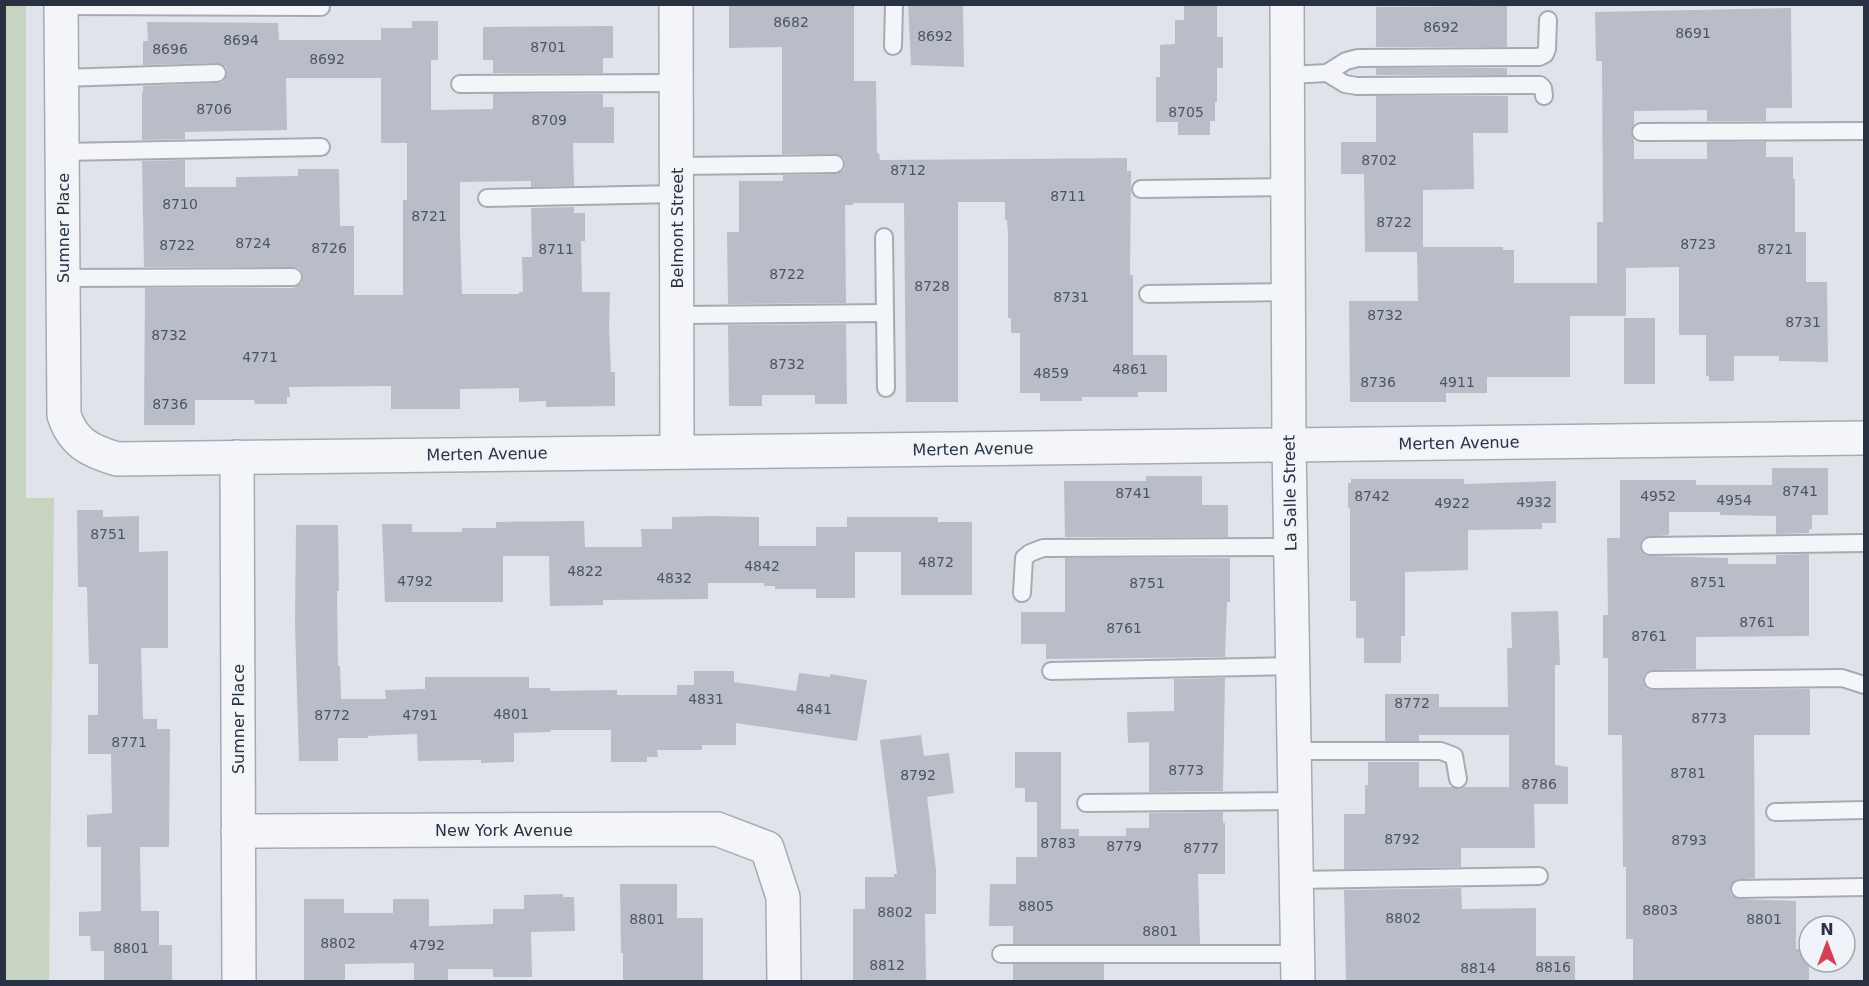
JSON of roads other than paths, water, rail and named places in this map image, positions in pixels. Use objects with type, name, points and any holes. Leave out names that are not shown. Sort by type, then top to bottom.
[{"type":"street","name":"Belmont Street","points":[[675,4],[677,452]]},
{"type":"street","name":"La Salle Street","points":[[1287,4],[1289,445],[1298,968]]},
{"type":"street","name":"Sumner Place","points":[[61,5],[64,415],[69,430],[84,445]]},
{"type":"street","name":"Merten Avenue","points":[[84,445],[98,453],[117,459],[1864,438]]},
{"type":"street","name":"Sumner Place","points":[[237,457],[239,981]]},
{"type":"street","name":"New York Avenue","points":[[238,831],[717,829],[767,848],[783,897],[784,981]]},
{"type":"lane","points":[[893,46],[894,4]]},
{"type":"lane","points":[[61,5],[321,8]]},
{"type":"lane","points":[[1288,75],[1327,73],[1346,61],[1359,58],[1539,57],[1545,54],[1547,49],[1548,20]]},
{"type":"lane","points":[[62,78],[217,73]]},
{"type":"lane","points":[[1327,73],[1345,84],[1357,87],[1540,84],[1544,88],[1544,96]]},
{"type":"lane","points":[[460,84],[676,83]]},
{"type":"lane","points":[[1641,132],[1864,131]]},
{"type":"lane","points":[[62,152],[321,147]]},
{"type":"lane","points":[[487,198],[835,164]]},
{"type":"lane","points":[[1141,189],[1288,187]]},
{"type":"lane","points":[[884,237],[886,388]]},
{"type":"lane","points":[[63,278],[293,277]]},
{"type":"lane","points":[[1148,294],[1288,292]]},
{"type":"lane","points":[[677,315],[885,313]]},
{"type":"lane","points":[[1650,546],[1864,543]]},
{"type":"lane","points":[[1022,593],[1024,558],[1043,548],[1291,547]]},
{"type":"lane","points":[[1051,671],[1293,666]]},
{"type":"lane","points":[[1653,680],[1842,678],[1864,685]]},
{"type":"lane","points":[[1294,750],[1442,750],[1454,756],[1458,779]]},
{"type":"lane","points":[[1086,803],[1295,801]]},
{"type":"lane","points":[[1775,812],[1864,810]]},
{"type":"lane","points":[[1296,880],[1539,876]]},
{"type":"lane","points":[[1740,889],[1864,887]]},
{"type":"lane","points":[[1000,954],[1298,968]]}]
